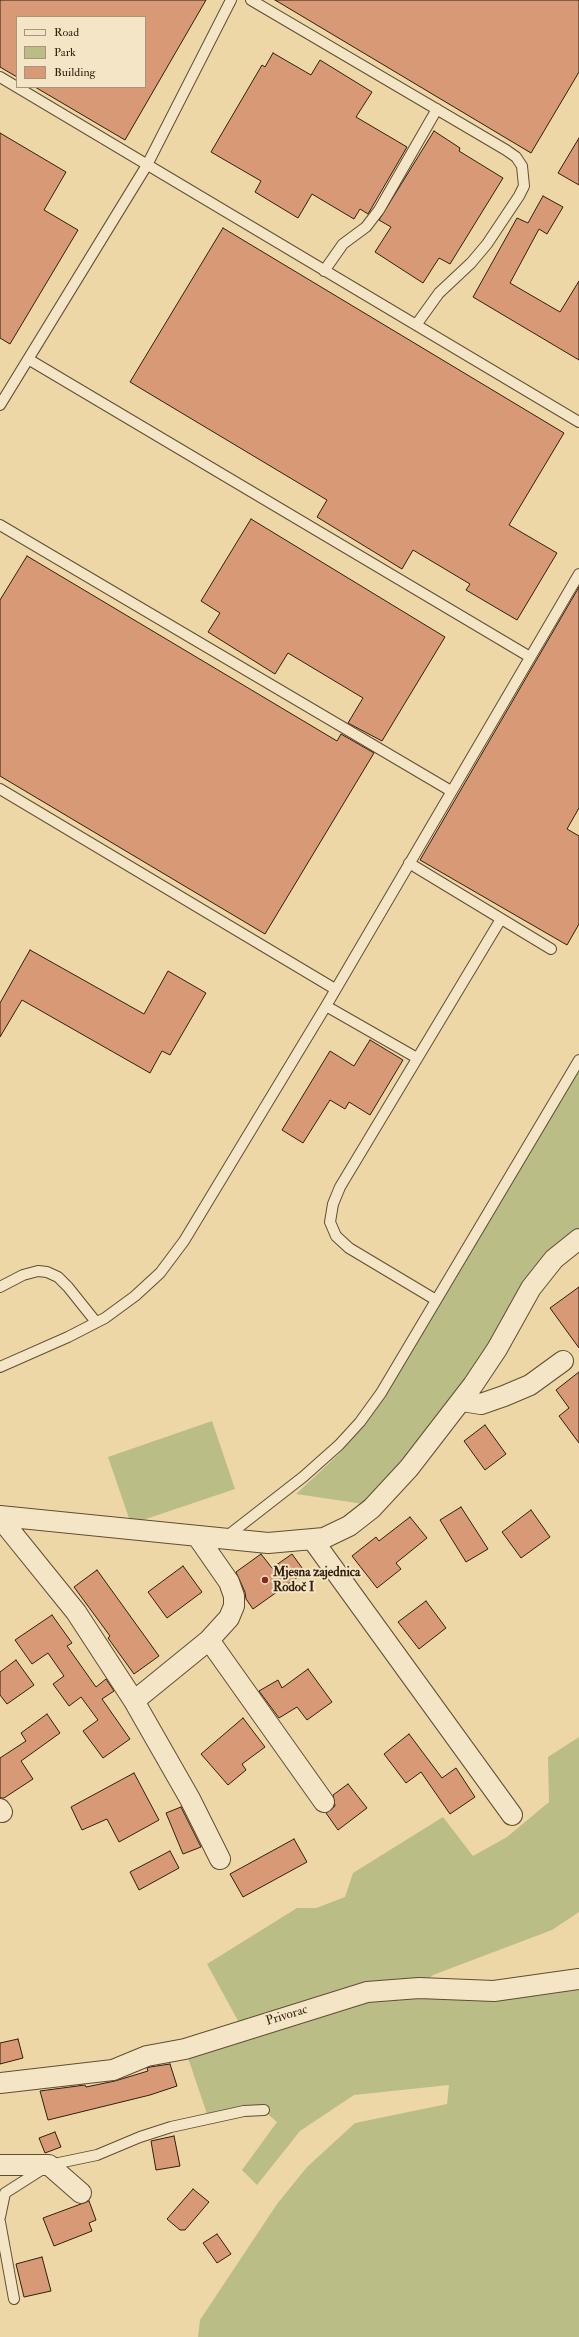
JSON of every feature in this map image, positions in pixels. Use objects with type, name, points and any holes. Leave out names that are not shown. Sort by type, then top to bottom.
[{"type":"street","points":[[0,1517],[268,1543],[324,1538],[349,1526],[372,1508],[409,1468],[462,1401],[497,1349],[531,1288],[554,1259],[577,1245]]},
{"type":"street","points":[[462,1401],[481,1404],[504,1396],[530,1385],[563,1361]]},
{"type":"street","points":[[0,1517],[76,1612],[134,1701],[190,1799],[220,1858]]},
{"type":"street","points":[[134,1701],[209,1640],[229,1618],[234,1606],[234,1596],[229,1582],[197,1536]]},
{"type":"street","points":[[312,1539],[512,1815]]},
{"type":"street","points":[[209,1640],[324,1802]]},
{"type":"street","name":"Privorac","points":[[0,2083],[113,2070],[147,2056],[185,2049],[367,1992],[419,1988],[494,1991],[579,1979]]},
{"type":"street","points":[[0,2165],[50,2166],[80,2193]]},
{"type":"lane","points":[[0,405],[147,165],[230,0]]},
{"type":"lane","points":[[251,0],[437,109],[516,158],[522,166],[524,186],[487,244],[471,263],[439,293],[416,325]]},
{"type":"lane","points":[[0,77],[16,87]]},
{"type":"lane","points":[[18,88],[579,422]]},
{"type":"lane","points":[[324,270],[343,244],[366,227],[379,210],[437,109]]},
{"type":"lane","points":[[28,359],[530,657]]},
{"type":"lane","points":[[0,525],[451,792]]},
{"type":"lane","points":[[0,1367],[96,1322],[135,1296],[160,1273],[184,1241],[326,1006],[334,989],[579,574]]},
{"type":"lane","points":[[0,789],[334,989]]},
{"type":"lane","points":[[409,863],[551,949]]},
{"type":"lane","points":[[436,1300],[349,1248],[336,1236],[330,1222],[333,1204],[340,1187],[501,919]]},
{"type":"lane","points":[[326,1006],[417,1058]]},
{"type":"lane","points":[[224,1538],[303,1477],[339,1445],[360,1422],[381,1393],[579,1060]]},
{"type":"lane","points":[[0,1287],[23,1275],[47,1272],[58,1277],[68,1287],[96,1322]]},
{"type":"lane","points":[[0,2217],[5,2193],[50,2166],[97,2155],[140,2137],[171,2127],[244,2111],[264,2110]]},
{"type":"lane","points":[[0,2222],[14,2298]]},
{"type":"green space","points":[[579,1067],[579,1234],[460,1395],[370,1505],[296,1494],[339,1454],[374,1410]]},
{"type":"green space","points":[[212,1421],[235,1489],[131,1524],[108,1457]]},
{"type":"green space","points":[[579,1737],[579,1912],[552,1930],[433,1975],[419,1988],[579,1979],[579,2337],[198,2337],[200,2320],[277,2204],[307,2167],[355,2123],[447,2104],[449,2085],[354,2095],[300,2131],[257,2185],[242,2170],[277,2122],[263,2110],[208,2117],[185,2049],[243,2030],[207,1964],[297,1908],[316,1908],[345,1897],[353,1873],[443,1817],[473,1856],[507,1837],[549,1802],[548,1757]]},
{"type":"building","points":[[0,0],[206,0],[125,140],[37,88],[146,88],[146,16],[16,16],[16,76],[0,67]]},
{"type":"building","points":[[275,0],[579,0],[579,72],[531,153]]},
{"type":"building","points":[[273,53],[311,75],[320,60],[372,92],[356,117],[407,147],[368,214],[360,209],[354,219],[312,194],[298,218],[255,192],[261,181],[211,152],[262,65],[265,67]]},
{"type":"building","points":[[434,131],[460,148],[459,151],[503,178],[450,264],[439,258],[423,283],[375,252],[391,227],[379,220]]},
{"type":"building","points":[[0,133],[66,172],[44,210],[78,230],[10,344],[0,338]]},
{"type":"building","points":[[579,138],[579,185],[558,173]]},
{"type":"building","points":[[543,196],[563,207],[547,234],[539,229],[510,283],[560,312],[579,281],[579,360],[473,297],[517,218],[528,223]]},
{"type":"building","points":[[223,228],[564,433],[509,525],[557,553],[517,620],[466,590],[470,584],[413,550],[402,569],[317,517],[327,500],[130,382]]},
{"type":"building","points":[[251,519],[445,637],[382,741],[348,723],[363,698],[288,653],[275,674],[208,632],[220,613],[201,601]]},
{"type":"building","points":[[27,556],[337,741],[341,734],[374,753],[265,934],[0,776],[0,600]]},
{"type":"building","points":[[579,587],[579,808],[567,829],[579,836],[579,924],[567,945],[420,860]]},
{"type":"building","points":[[30,950],[144,1014],[168,971],[206,993],[170,1055],[162,1051],[150,1073],[22,1000],[0,1037],[0,1003]]},
{"type":"building","points":[[370,1040],[403,1060],[370,1115],[349,1102],[345,1109],[330,1100],[303,1143],[282,1130],[330,1051],[354,1066]]},
{"type":"building","points":[[579,1287],[579,1348],[550,1308]]},
{"type":"building","points":[[579,1372],[579,1443],[559,1416],[569,1408],[556,1390]]},
{"type":"building","points":[[485,1425],[506,1454],[485,1470],[464,1441]]},
{"type":"building","points":[[461,1507],[488,1549],[466,1562],[440,1520]]},
{"type":"building","points":[[531,1510],[550,1537],[521,1558],[502,1532]]},
{"type":"building","points":[[410,1517],[427,1538],[396,1563],[401,1569],[377,1588],[352,1556],[376,1537],[379,1541]]},
{"type":"building","points":[[261,1554],[272,1568],[292,1554],[305,1572],[253,1609],[246,1599],[245,1592],[236,1572]]},
{"type":"building","points":[[183,1566],[202,1592],[167,1618],[148,1592]]},
{"type":"building","points":[[97,1570],[159,1656],[134,1674],[108,1638],[110,1636],[74,1587]]},
{"type":"building","points":[[426,1601],[446,1628],[419,1649],[398,1622]]},
{"type":"building","points":[[52,1615],[72,1643],[67,1646],[96,1687],[106,1679],[114,1691],[102,1699],[130,1739],[103,1758],[83,1731],[98,1720],[81,1697],[69,1706],[53,1684],[64,1676],[48,1653],[32,1664],[15,1640]]},
{"type":"building","points":[[16,1660],[34,1685],[7,1704],[0,1695],[0,1672]]},
{"type":"building","points":[[308,1669],[332,1702],[307,1720],[297,1707],[279,1718],[259,1691],[278,1680],[282,1688]]},
{"type":"building","points":[[47,1714],[60,1733],[21,1761],[33,1779],[4,1798],[0,1798],[0,1758],[26,1741],[21,1733]]},
{"type":"building","points":[[243,1718],[265,1747],[242,1764],[246,1770],[228,1785],[201,1754]]},
{"type":"building","points":[[409,1734],[442,1778],[456,1768],[475,1797],[450,1814],[421,1772],[406,1783],[384,1754]]},
{"type":"building","points":[[134,1773],[159,1820],[119,1842],[107,1819],[82,1830],[71,1807]]},
{"type":"building","points":[[348,1784],[367,1808],[338,1830],[326,1813],[335,1806],[333,1795]]},
{"type":"building","points":[[181,1807],[201,1847],[183,1854],[166,1813]]},
{"type":"building","points":[[294,1839],[307,1862],[243,1897],[230,1874]]},
{"type":"building","points":[[170,1851],[179,1868],[139,1890],[130,1872]]},
{"type":"building","points":[[18,2039],[23,2058],[0,2064],[0,2043]]},
{"type":"building","points":[[170,2064],[177,2086],[150,2095],[48,2120],[40,2091],[85,2085],[86,2087],[115,2081],[148,2071],[147,2068],[150,2067]]},
{"type":"building","points":[[55,2132],[61,2147],[45,2153],[39,2138]]},
{"type":"building","points":[[174,2136],[180,2166],[156,2170],[151,2141]]},
{"type":"building","points":[[193,2189],[209,2202],[185,2230],[180,2230],[167,2219]]},
{"type":"building","points":[[89,2201],[96,2220],[89,2223],[92,2231],[54,2246],[43,2218]]},
{"type":"building","points":[[217,2234],[231,2254],[217,2263],[203,2243]]},
{"type":"building","points":[[42,2257],[51,2291],[24,2297],[16,2264]]},
{"type":"place","name":"Mjesna zajednica Rodoč I","points":[[265,1580]]}]
